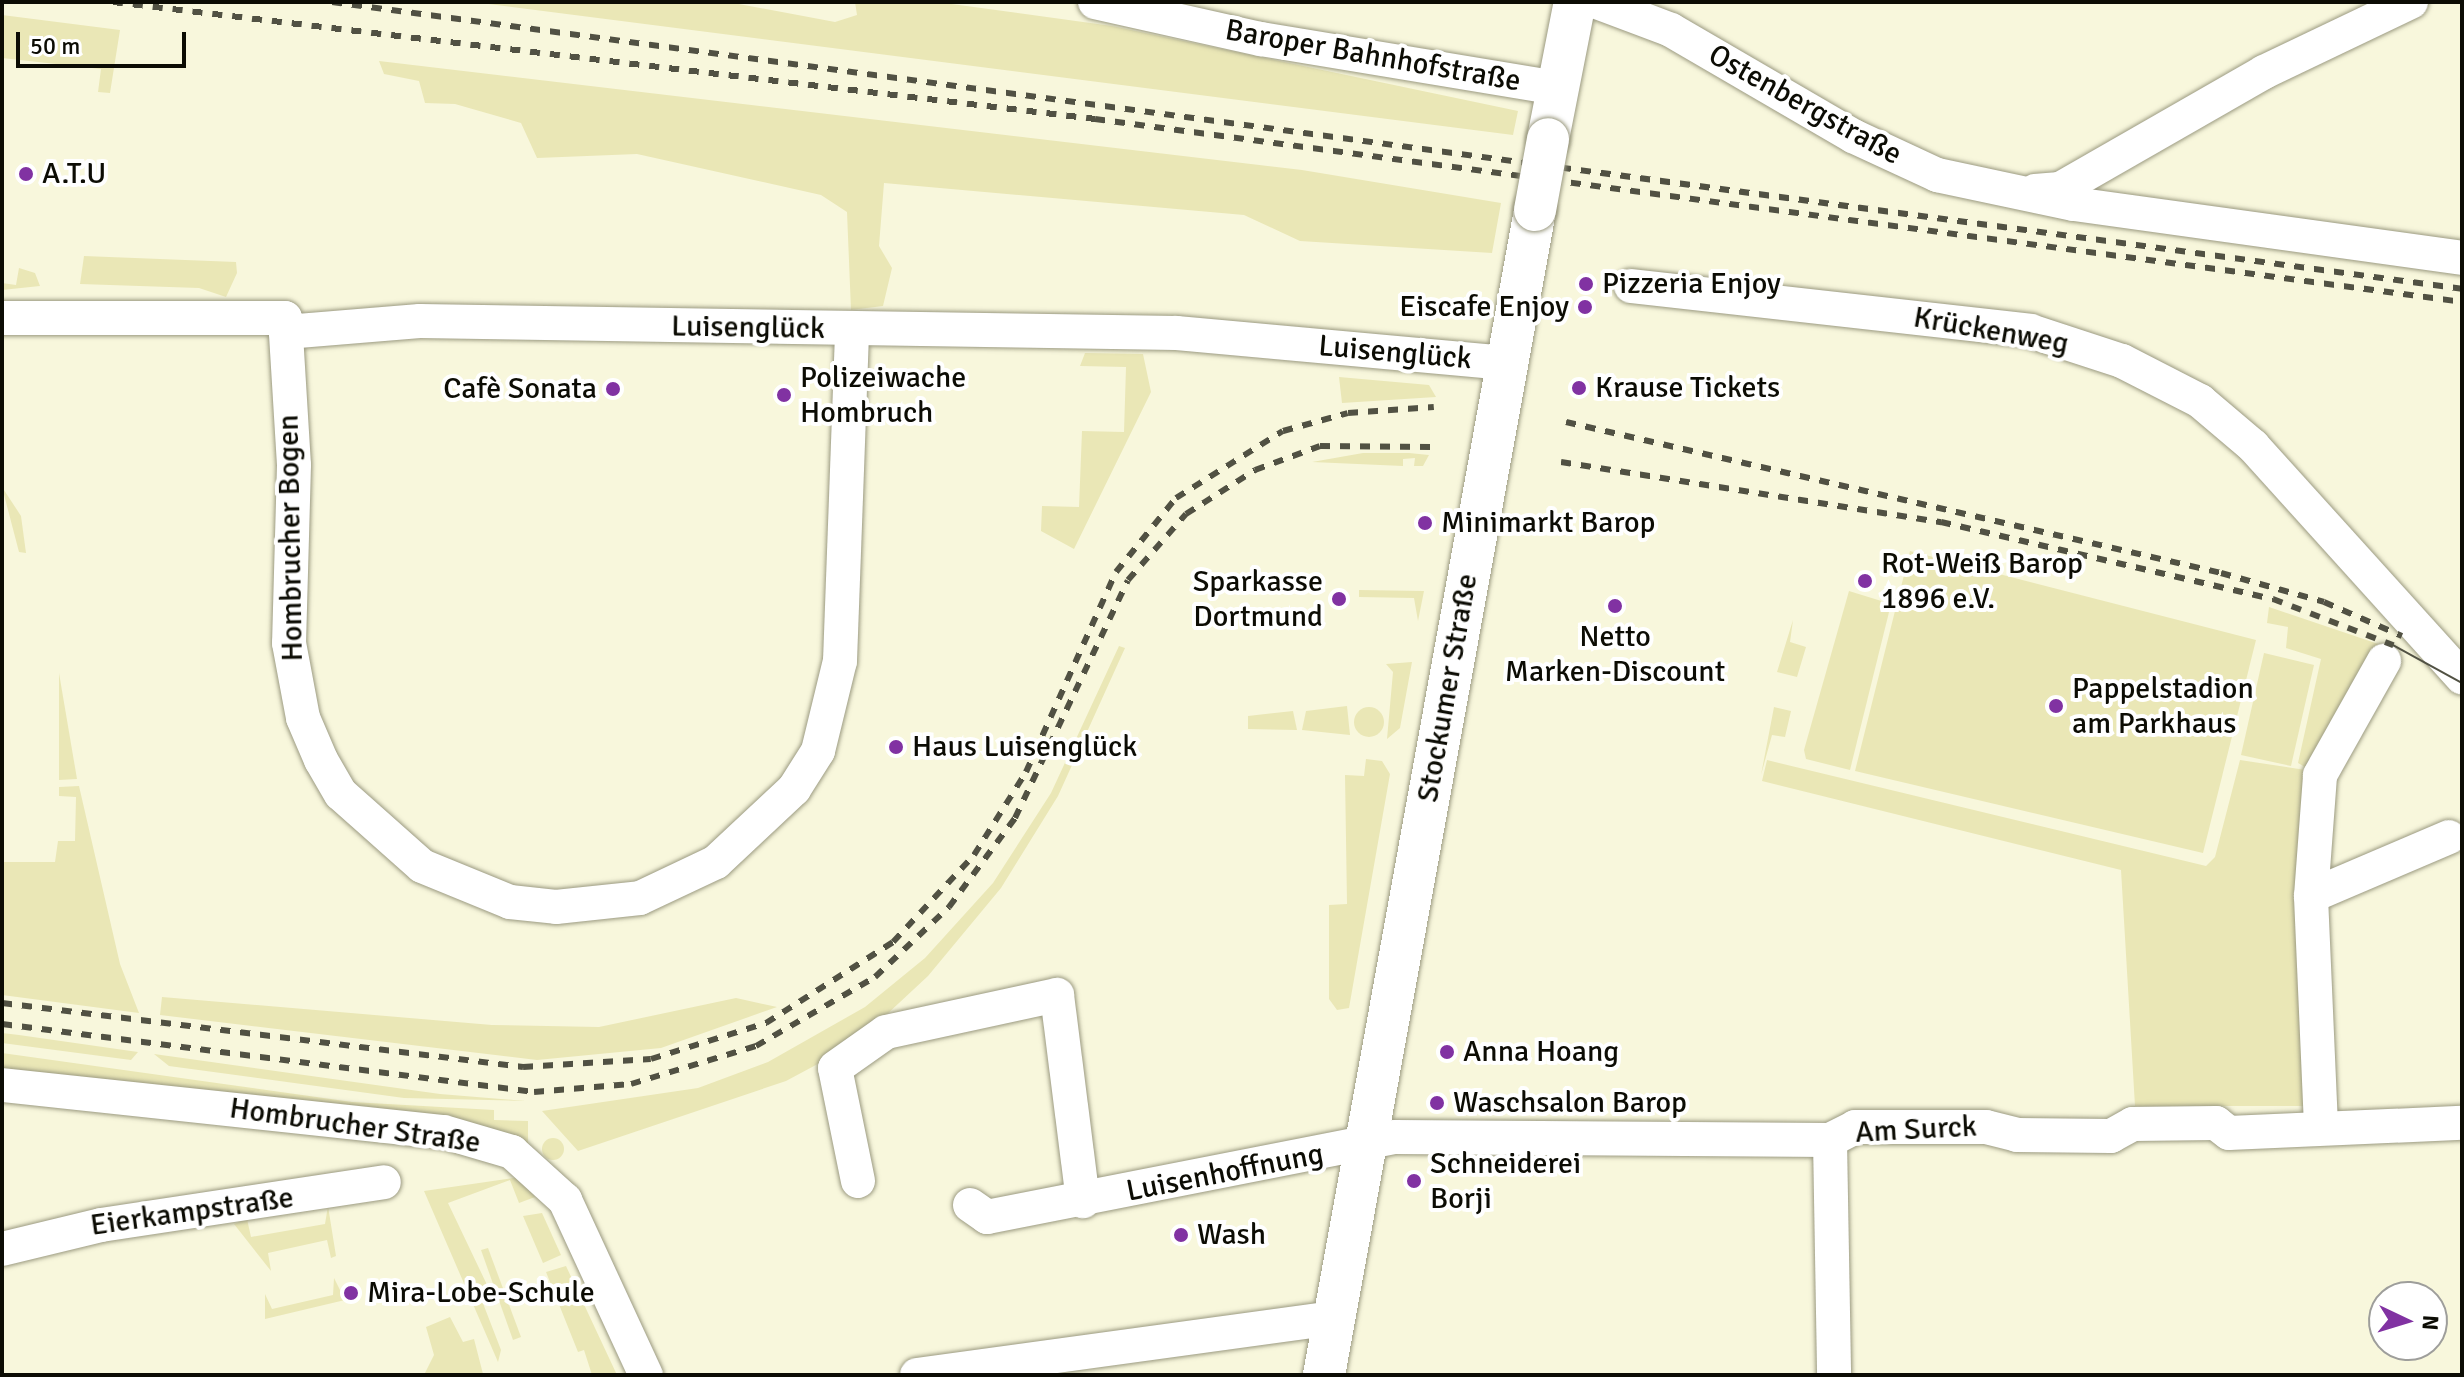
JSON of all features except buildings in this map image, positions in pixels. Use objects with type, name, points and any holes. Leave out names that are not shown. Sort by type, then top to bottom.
[{"type":"main road","name":"Stockumer Straße","points":[[1324,1375],[1506,363],[1575,2]]},
{"type":"street","name":"Baroper Bahnhofstraße","points":[[1095,2],[1261,39],[1557,88]]},
{"type":"street","name":"Ostenbergstraße","points":[[1597,2],[1671,30],[1853,136],[1937,175],[2018,192],[2462,258]]},
{"type":"street","name":"Ostenbergstraße","points":[[2018,192],[2060,189],[2264,72],[2411,2]]},
{"type":"street","name":"Krückenweg","points":[[1631,286],[2030,331],[2122,361],[2200,401],[2253,446],[2462,677]]},
{"type":"street","points":[[2,318],[285,318],[286,332]]},
{"type":"street","name":"Luisenglück","points":[[286,332],[420,321],[1246,336],[1506,363]]},
{"type":"street","name":"Hombrucher Bogen","points":[[286,332],[294,465],[289,643],[303,718],[321,760],[341,794],[422,866],[510,902],[556,907],[640,898],[716,862],[794,789],[818,751],[840,661],[852,330]]},
{"type":"street","points":[[2321,1126],[2311,896],[2320,775],[2384,661]]},
{"type":"street","points":[[2311,896],[2449,837]]},
{"type":"street","name":"Luisenhoffnung","points":[[858,1181],[835,1068],[886,1032],[1057,995],[1083,1201]]},
{"type":"street","name":"Hombrucher Straße","points":[[11,1089],[444,1132],[512,1152],[565,1200],[646,1375]]},
{"type":"street","name":"Am Surck","points":[[1366,1140],[1830,1140],[1855,1127],[2111,1136],[2133,1124],[2216,1123],[2229,1133],[2321,1126],[2462,1123]]},
{"type":"street","name":"Luisenhoffnung","points":[[970,1205],[987,1217],[1320,1156],[1366,1140]]},
{"type":"street","points":[[1830,1140],[1834,1375]]},
{"type":"street","name":"Eierkampstraße","points":[[2,1249],[101,1225],[384,1182]]},
{"type":"street","points":[[917,1375],[1334,1318]]},
{"type":"shaded area","points":[[473,2],[728,2],[835,22],[857,15],[855,2],[937,2],[1112,26],[1518,111],[1513,135]]},
{"type":"shaded area","points":[[2,15],[120,30],[110,93],[98,92],[101,69],[2,58]]},
{"type":"shaded area","points":[[379,61],[1302,170],[1501,203],[1492,253],[1300,241],[1244,215],[884,183],[879,246],[892,268],[883,306],[851,310],[847,212],[821,195],[637,154],[537,158],[521,123],[455,104],[425,103],[419,81],[384,74]]},
{"type":"shaded area","points":[[84,256],[236,262],[237,273],[226,297],[199,288],[80,284]]},
{"type":"shaded area","points":[[19,268],[35,273],[40,286],[2,290],[2,283],[16,285]]},
{"type":"shaded area","points":[[1085,353],[1143,354],[1151,392],[1074,549],[1041,531],[1042,506],[1079,507],[1082,431],[1124,432],[1126,367],[1080,366]]},
{"type":"shaded area","points":[[1339,377],[1429,385],[1436,397],[1342,403]]},
{"type":"shaded area","points":[[1363,453],[1429,455],[1423,466],[1414,466],[1415,458],[1403,459],[1403,466],[1312,462]]},
{"type":"shaded area","points":[[2,487],[21,516],[26,553],[19,552]]},
{"type":"shaded area","name":"Pappelstadion am Parkhaus","points":[[1910,551],[2256,640],[2203,853],[1855,771]]},
{"type":"shaded area","points":[[1359,590],[1424,591],[1418,621],[1414,598],[1359,597]]},
{"type":"shaded area","points":[[1849,591],[1891,604],[1850,770],[1806,759],[1804,750]]},
{"type":"shaded area","points":[[2269,607],[2396,650],[2320,775],[2308,1106],[2135,1106],[2121,870],[1762,781],[1767,760],[2206,866],[2215,857],[2240,760],[2312,771],[2298,763],[2321,659],[2286,648],[2288,627],[2267,623]]},
{"type":"shaded area","points":[[1793,620],[1790,642],[1806,647],[1797,677],[1777,672]]},
{"type":"shaded area","points":[[1119,646],[1125,648],[1058,796],[1001,888],[928,976],[855,1044],[786,1081],[578,1151],[542,1111],[698,1088],[768,1062],[865,1007],[925,958],[993,883],[1051,793]]},
{"type":"shaded area","points":[[2264,653],[2314,665],[2291,766],[2241,755]]},
{"type":"shaded area","points":[[1412,662],[1400,728],[1387,739],[1393,672],[1386,664]]},
{"type":"shaded area","points":[[59,673],[77,779],[59,780]]},
{"type":"shaded area","points":[[1347,706],[1350,735],[1302,730],[1306,711]]},
{"type":"shaded area","points":[[1369,707],[1380,711],[1384,722],[1380,733],[1369,737],[1358,733],[1354,722],[1358,711]]},
{"type":"shaded area","points":[[1774,707],[1791,711],[1785,737],[1772,735],[1761,775]]},
{"type":"shaded area","points":[[1293,711],[1297,730],[1248,729],[1248,716]]},
{"type":"shaded area","points":[[1366,759],[1382,761],[1390,774],[1349,1008],[1337,1010],[1329,999],[1329,905],[1347,904],[1345,775],[1364,776]]},
{"type":"shaded area","points":[[79,786],[120,964],[139,1013],[2,995],[2,862],[55,862],[58,841],[75,841],[76,797],[59,796],[59,787]]},
{"type":"shaded area","points":[[162,997],[492,1025],[599,1027],[736,998],[777,1007],[661,1048],[537,1060],[160,1015]]},
{"type":"shaded area","points":[[2,1033],[138,1052],[131,1060],[2,1043]]},
{"type":"shaded area","points":[[2,1053],[352,1102],[494,1110],[494,1120],[528,1121],[528,1144],[508,1135],[2,1079]]},
{"type":"shaded area","points":[[154,1054],[440,1094],[526,1101],[404,1098],[169,1066]]},
{"type":"shaded area","points":[[553,1138],[561,1141],[564,1149],[561,1157],[553,1160],[545,1157],[542,1149],[545,1141]]},
{"type":"shaded area","points":[[520,1177],[535,1197],[519,1203],[510,1180],[448,1203],[489,1289],[479,1293],[501,1350],[498,1362],[424,1191]]},
{"type":"shaded area","points":[[328,1206],[336,1256],[331,1258],[327,1240],[268,1253],[271,1271],[234,1224],[247,1219],[251,1237],[325,1224]]},
{"type":"shaded area","points":[[542,1213],[561,1255],[543,1263],[523,1216]]},
{"type":"shaded area","points":[[488,1248],[521,1337],[513,1340],[481,1250]]},
{"type":"shaded area","points":[[566,1266],[617,1375],[592,1375],[584,1350],[578,1352],[546,1272]]},
{"type":"shaded area","points":[[334,1278],[345,1300],[265,1319],[265,1294],[272,1309],[333,1295]]},
{"type":"shaded area","points":[[450,1317],[463,1342],[474,1339],[483,1374],[424,1375],[434,1355],[426,1327]]},
{"type":"tram line","points":[[2393,645],[2462,683]]},
{"type":"railway","points":[[113,2],[1095,119],[2462,302]]},
{"type":"railway","points":[[332,2],[2462,289]]},
{"type":"railway","points":[[2,1003],[523,1067],[651,1059],[766,1023],[893,942],[974,855],[1026,772],[1116,572],[1176,498],[1283,431],[1348,413],[1434,407]]},
{"type":"railway","points":[[1566,422],[2221,573],[2324,602],[2402,636]]},
{"type":"railway","points":[[2,1024],[534,1092],[631,1084],[756,1046],[875,977],[949,907],[1015,818],[1128,580],[1186,514],[1255,470],[1320,446],[1431,447]]},
{"type":"railway","points":[[1561,462],[1941,522],[2273,599],[2393,645]]},
{"type":"place","name":"A.T.U","points":[[26,174]]},
{"type":"place","name":"Pizzeria Enjoy","points":[[1586,284]]},
{"type":"place","name":"Eiscafe Enjoy","points":[[1585,307]]},
{"type":"place","name":"Krause Tickets","points":[[1579,388]]},
{"type":"place","name":"Cafè Sonata","points":[[613,389]]},
{"type":"place","name":"Polizeiwache Hombruch","points":[[784,395]]},
{"type":"place","name":"Minimarkt Barop","points":[[1425,523]]},
{"type":"place","name":"Rot-Weiß Barop 1896 e.V.","points":[[1865,581]]},
{"type":"place","name":"Sparkasse Dortmund","points":[[1339,599]]},
{"type":"place","name":"Netto Marken-Discount","points":[[1615,606]]},
{"type":"place","name":"Pappelstadion am Parkhaus","points":[[2056,706]]},
{"type":"place","name":"Haus Luisenglück","points":[[896,747]]},
{"type":"place","name":"Anna Hoang","points":[[1447,1052]]},
{"type":"place","name":"Waschsalon Barop","points":[[1437,1103]]},
{"type":"place","name":"Schneiderei Borji","points":[[1414,1181]]},
{"type":"place","name":"Wash","points":[[1181,1235]]},
{"type":"place","name":"Mira-Lobe-Schule","points":[[351,1293]]}]
